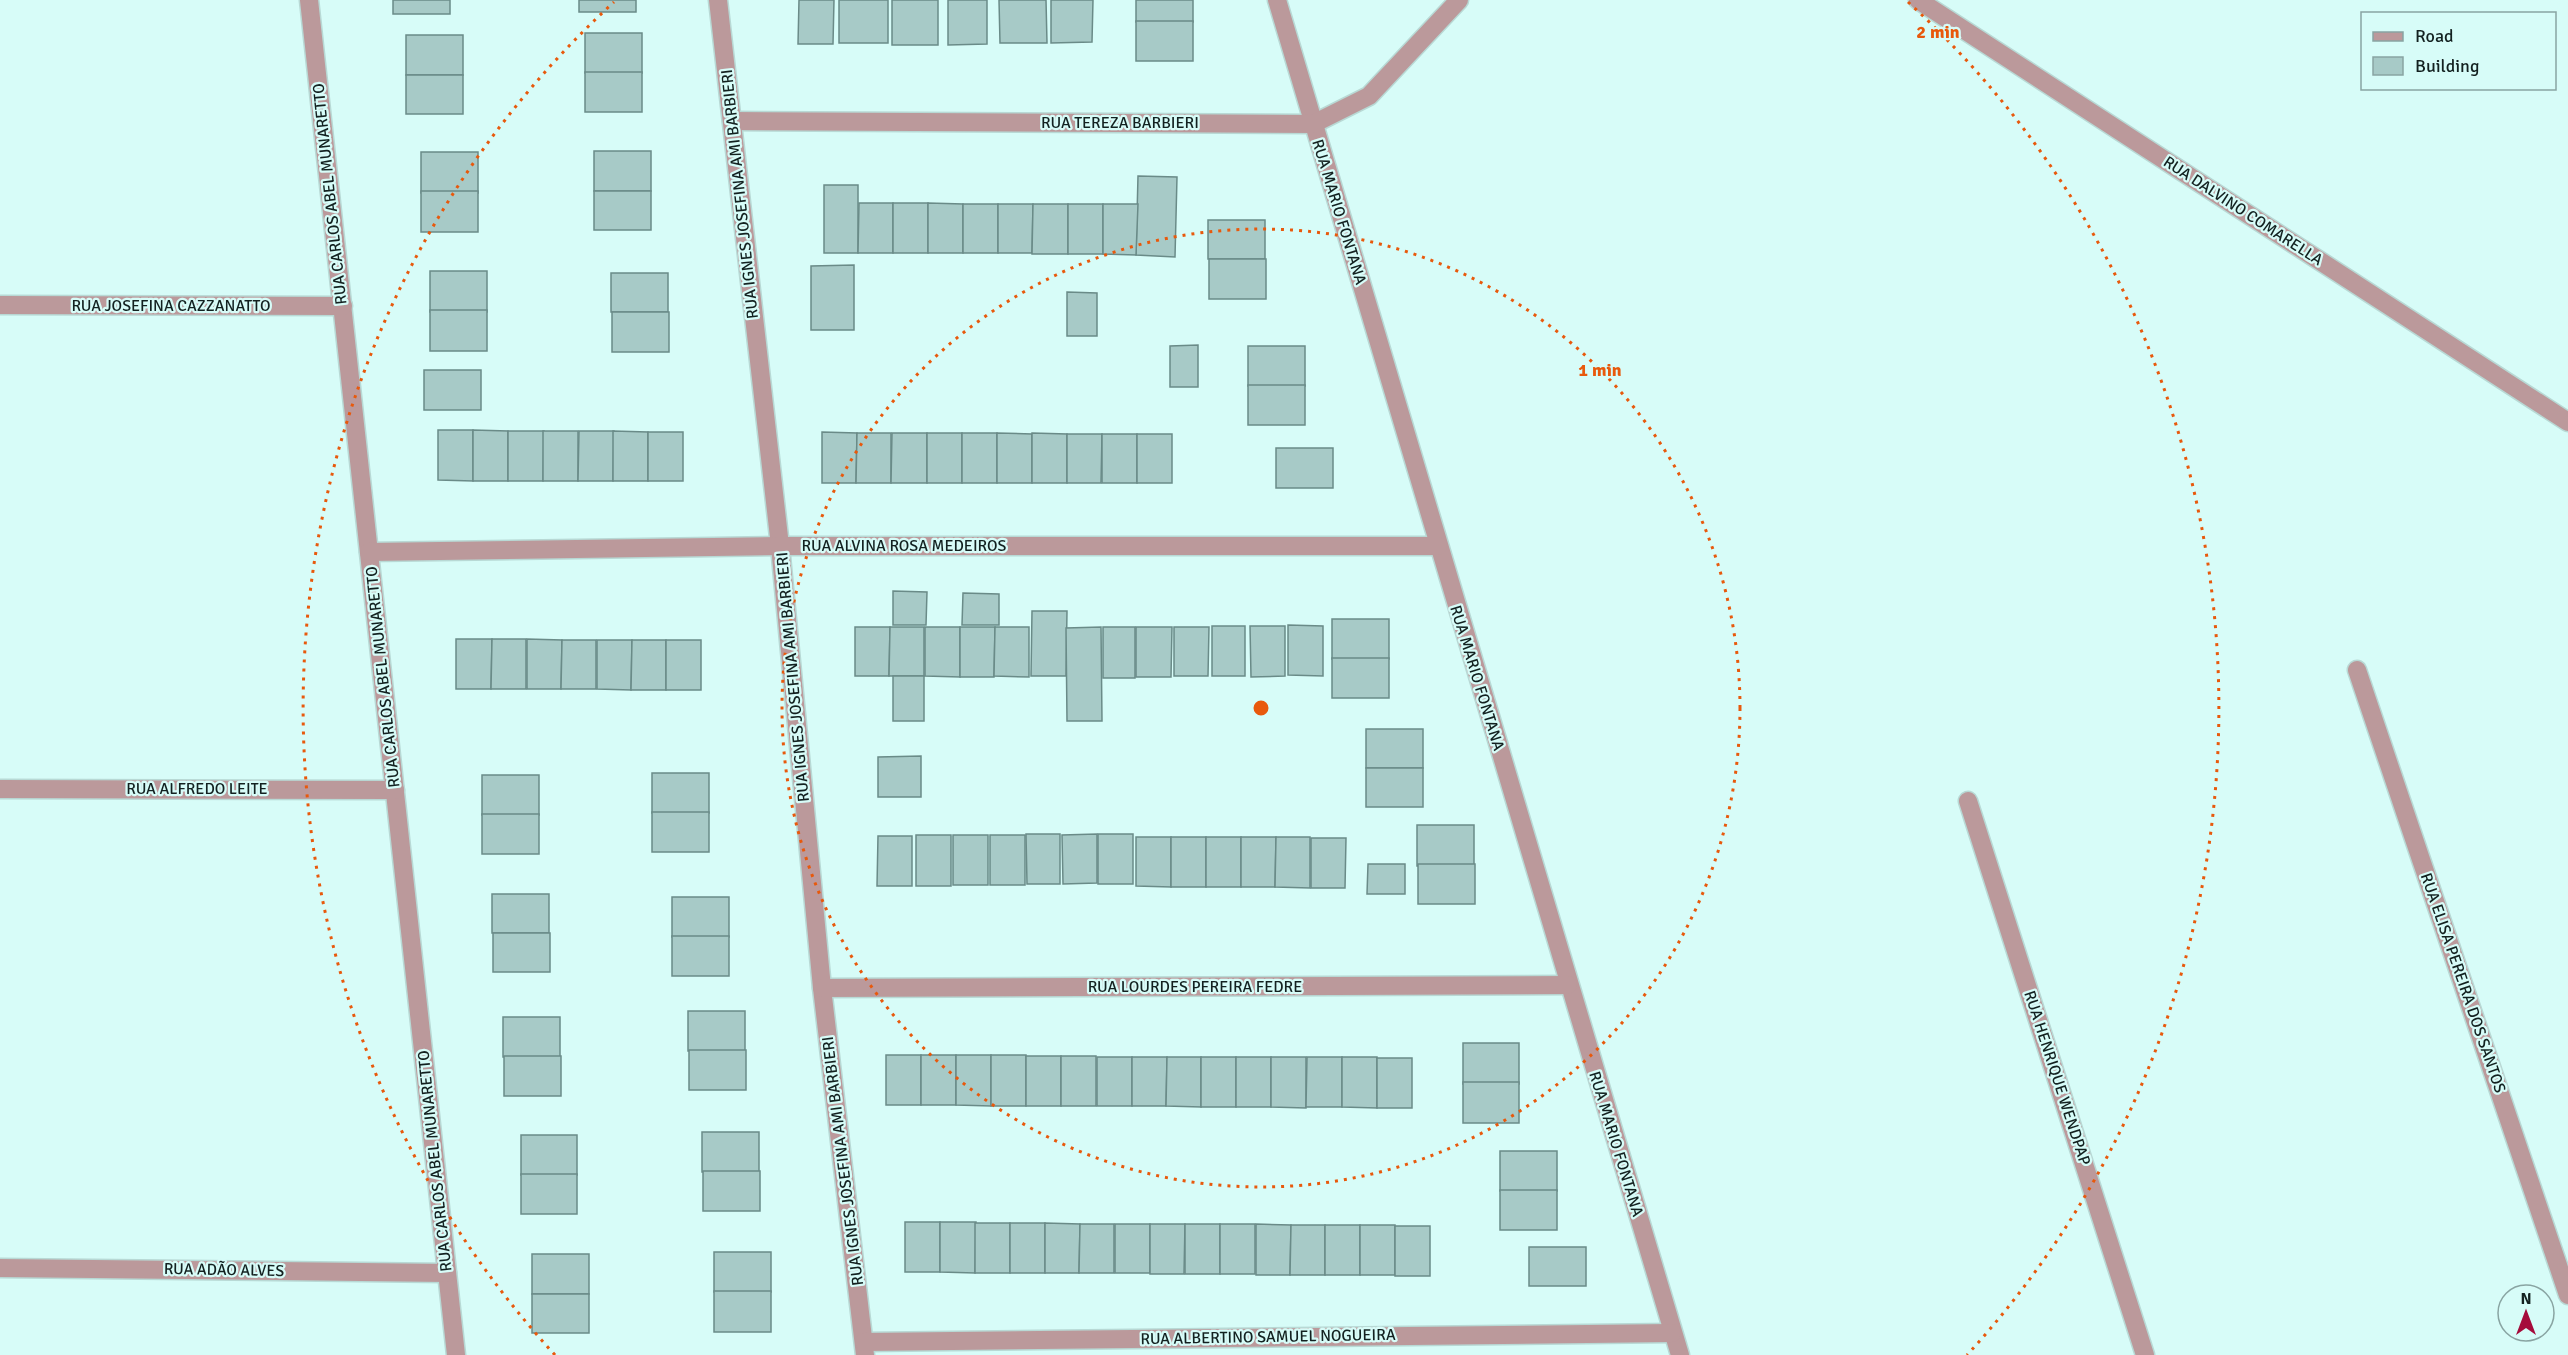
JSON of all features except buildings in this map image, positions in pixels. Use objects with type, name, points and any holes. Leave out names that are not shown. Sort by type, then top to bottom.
[{"type":"street","name":"RUA CARLOS ABEL MUNARETTO","points":[[309,0],[456,1355]]},
{"type":"street","name":"RUA IGNES JOSEFINA AMI BARBIERI","points":[[718,0],[780,546],[822,988],[865,1348]]},
{"type":"street","name":"RUA MARIO FONTANA","points":[[1277,0],[1568,985],[1680,1355]]},
{"type":"street","name":"RUA TEREZA BARBIERI","points":[[732,121],[1313,124],[1369,96],[1459,0]]},
{"type":"street","name":"RUA DALVINO COMARELLA","points":[[1918,0],[2568,422]]},
{"type":"street","name":"RUA JOSEFINA CAZZANATTO","points":[[0,305],[343,306]]},
{"type":"street","name":"RUA ALVINA ROSA MEDEIROS","points":[[369,552],[780,546],[1438,546]]},
{"type":"street","name":"RUA ELISA PEREIRA DOS SANTOS","points":[[2357,670],[2568,1295]]},
{"type":"street","name":"RUA ALFREDO LEITE","points":[[0,789],[395,789]]},
{"type":"street","name":"RUA HENRIQUE WENDPAP","points":[[1968,801],[2145,1355]]},
{"type":"street","name":"RUA LOURDES PEREIRA FEDRE","points":[[822,988],[1568,985]]},
{"type":"street","name":"RUA ADÃO ALVES","points":[[0,1268],[447,1273]]},
{"type":"street","name":"RUA ALBERTINO SAMUEL NOGUEIRA","points":[[865,1348],[1672,1333]]}]
